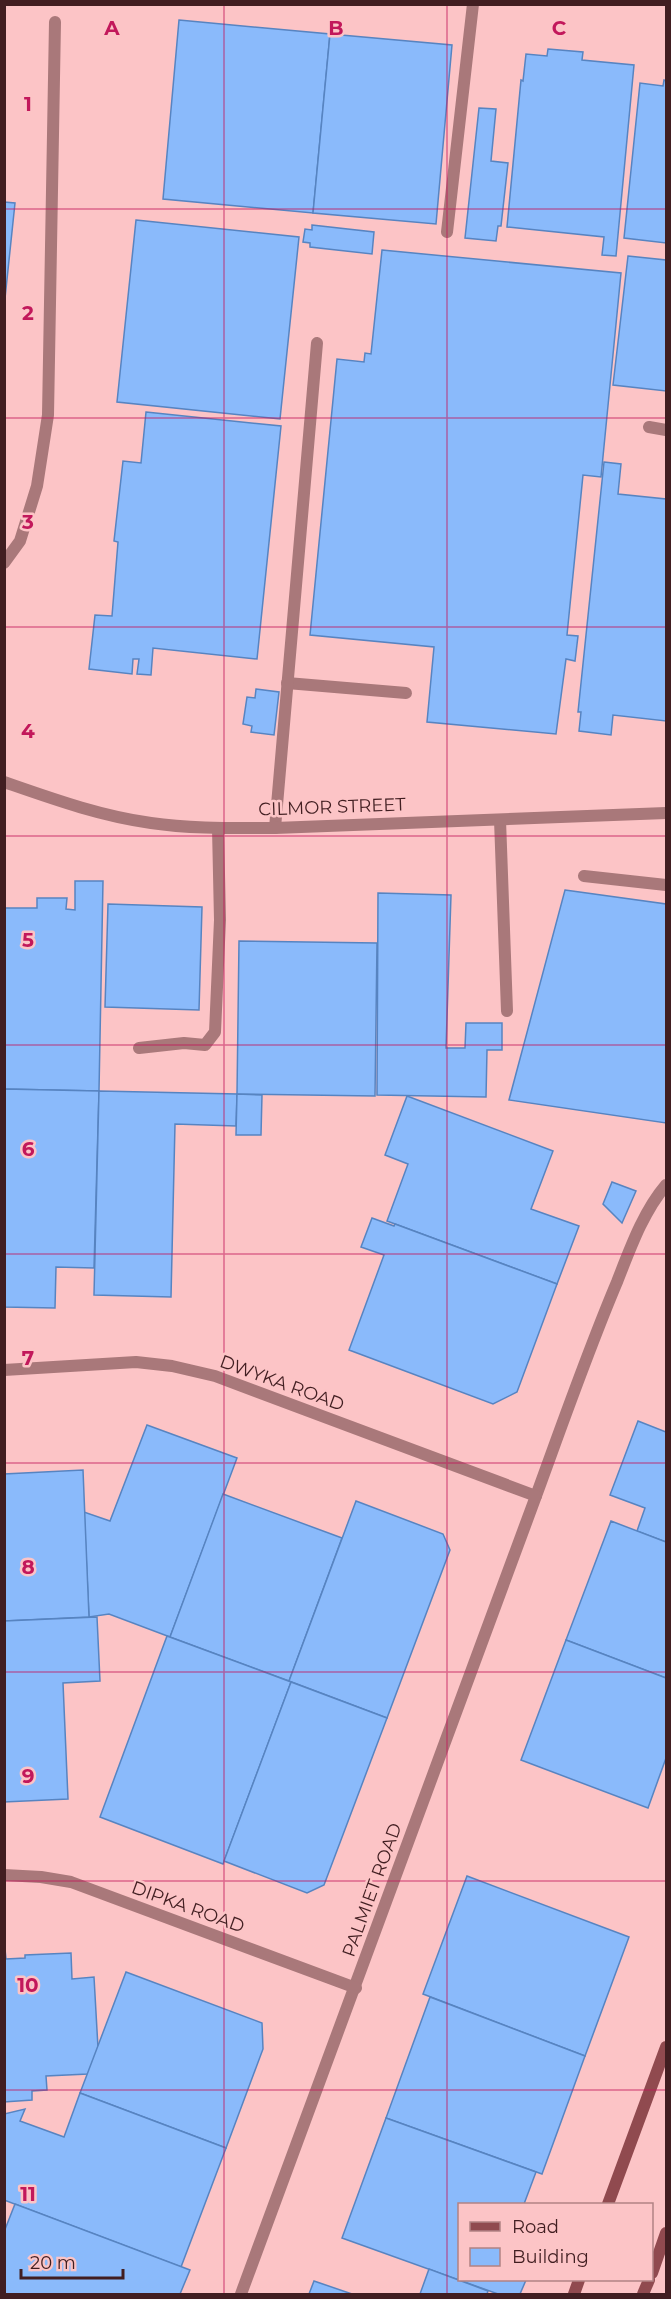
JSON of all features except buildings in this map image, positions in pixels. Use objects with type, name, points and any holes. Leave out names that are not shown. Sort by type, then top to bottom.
[{"type":"main road","points":[[609,2203],[666,2047]]},
{"type":"main road","points":[[653,2268],[666,2233]]},
{"type":"main road","points":[[643,2295],[649,2281]]},
{"type":"street","points":[[447,232],[473,4]]},
{"type":"street","points":[[4,563],[20,541],[37,486],[48,415],[55,22]]},
{"type":"street","points":[[275,828],[317,343]]},
{"type":"street","points":[[649,427],[666,430]]},
{"type":"street","points":[[287,683],[406,693]]},
{"type":"street","name":"CILMOR STREET","points":[[4,782],[82,809],[152,824],[218,828],[275,828],[666,813]]},
{"type":"street","points":[[500,820],[507,1011]]},
{"type":"street","points":[[139,1048],[184,1043],[205,1045],[215,1032],[220,920],[218,828]]},
{"type":"street","points":[[584,876],[666,885]]},
{"type":"street","name":"PALMIET ROAD","points":[[241,2295],[356,1988],[597,1328],[637,1234],[659,1193],[666,1185]]},
{"type":"street","name":"DWYKA ROAD","points":[[4,1370],[136,1362],[172,1366],[215,1376],[536,1496]]},
{"type":"street","name":"DIPKA ROAD","points":[[4,1875],[71,1882],[356,1988]]}]
